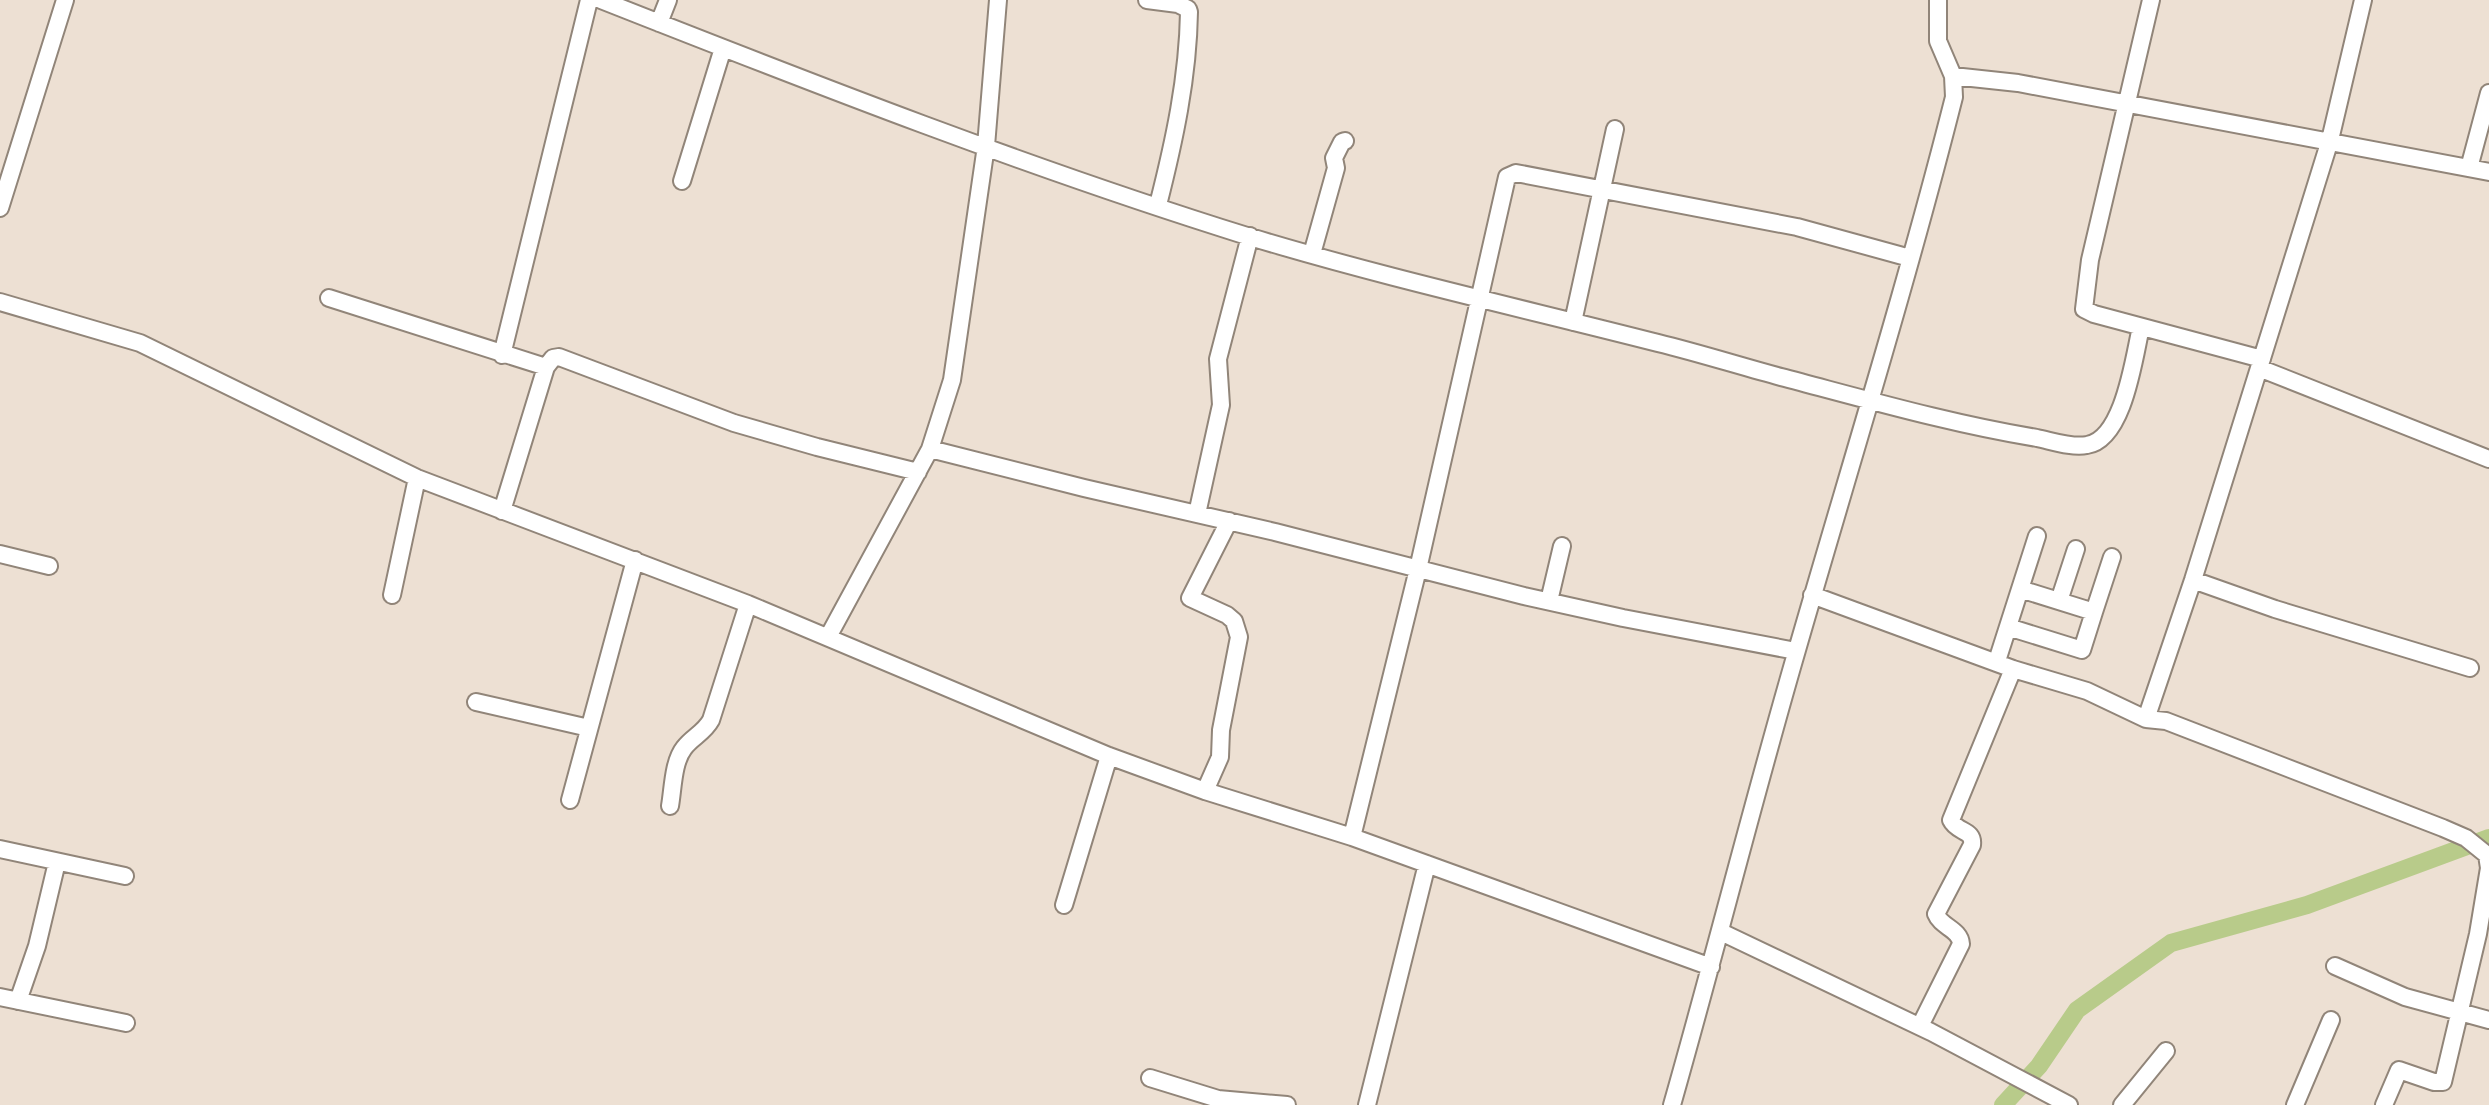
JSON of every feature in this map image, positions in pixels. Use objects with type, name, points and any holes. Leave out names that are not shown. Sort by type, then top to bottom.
[{"type":"street","points":[[0,208],[65,0]]},
{"type":"street","points":[[502,355],[589,0]]},
{"type":"street","points":[[601,0],[986,146],[1250,236],[1477,299],[1868,400],[2020,435],[2085,446],[2104,436],[2118,416],[2141,327]]},
{"type":"street","points":[[659,23],[668,0]]},
{"type":"street","points":[[828,637],[930,449],[952,380],[986,146],[998,0]]},
{"type":"street","points":[[1147,0],[1185,6],[1189,12],[1188,51],[1180,106],[1158,205]]},
{"type":"street","points":[[1672,1105],[1721,932],[1740,846],[1954,97],[1953,76],[1938,41],[1938,0]]},
{"type":"street","points":[[2151,0],[2090,260],[2084,309],[2260,364],[2489,459]]},
{"type":"street","points":[[2146,719],[2193,580],[2330,140],[2363,0]]},
{"type":"street","points":[[682,181],[723,48]]},
{"type":"street","points":[[1953,76],[2018,83],[2489,172]]},
{"type":"street","points":[[2469,168],[2489,93]]},
{"type":"street","points":[[1573,322],[1615,129]]},
{"type":"street","points":[[1312,254],[1336,168],[1334,158],[1345,141]]},
{"type":"street","points":[[1352,837],[1418,569],[1507,177],[1516,173],[1797,227],[1910,258]]},
{"type":"street","points":[[1197,514],[1221,405],[1218,359],[1250,236]]},
{"type":"street","points":[[329,298],[546,367]]},
{"type":"street","points":[[0,302],[140,343],[417,478],[748,604],[1109,756],[1205,791],[1352,837],[1711,967]]},
{"type":"street","points":[[502,511],[546,367],[553,358],[565,358],[734,423],[918,472]]},
{"type":"street","points":[[930,449],[1549,601],[1796,651]]},
{"type":"street","points":[[392,595],[417,478]]},
{"type":"street","points":[[1205,791],[1220,757],[1221,730],[1239,637],[1234,621],[1227,615],[1190,598],[1229,521]]},
{"type":"street","points":[[1997,661],[2037,536]]},
{"type":"street","points":[[1549,601],[1562,546]]},
{"type":"street","points":[[2059,601],[2076,549]]},
{"type":"street","points":[[0,554],[49,566]]},
{"type":"street","points":[[2008,627],[2082,650],[2112,557]]},
{"type":"street","points":[[570,800],[635,560]]},
{"type":"street","points":[[2193,580],[2275,609],[2470,668]]},
{"type":"street","points":[[2020,589],[2094,612]]},
{"type":"street","points":[[1812,595],[2013,669],[2087,691],[2146,719],[2166,721],[2261,756],[2443,828],[2482,849],[2487,855],[2489,868],[2483,936],[2459,1012],[2443,1082],[2399,1070],[2384,1105]]},
{"type":"street","points":[[670,806],[679,756],[711,720],[748,604]]},
{"type":"street","points":[[1920,1026],[1961,944],[1959,936],[1939,921],[1936,914],[1972,845],[1971,834],[1955,827],[1951,820],[2013,669]]},
{"type":"street","points":[[476,702],[589,728]]},
{"type":"street","points":[[1064,905],[1109,756]]},
{"type":"street","points":[[0,849],[125,876]]},
{"type":"street","points":[[18,1001],[37,946],[57,862]]},
{"type":"street","points":[[1367,1105],[1427,864]]},
{"type":"street","points":[[1721,932],[1920,1026],[2069,1105]]},
{"type":"street","points":[[2335,966],[2381,989],[2489,1020]]},
{"type":"street","points":[[0,997],[126,1023]]},
{"type":"street","points":[[2295,1105],[2331,1020]]},
{"type":"street","points":[[2122,1105],[2166,1051]]},
{"type":"street","points":[[1150,1078],[1218,1099],[1287,1105]]},
{"type":"waterway","points":[[2003,1105],[2039,1066],[2077,1010],[2171,943],[2307,905],[2489,838]]}]
